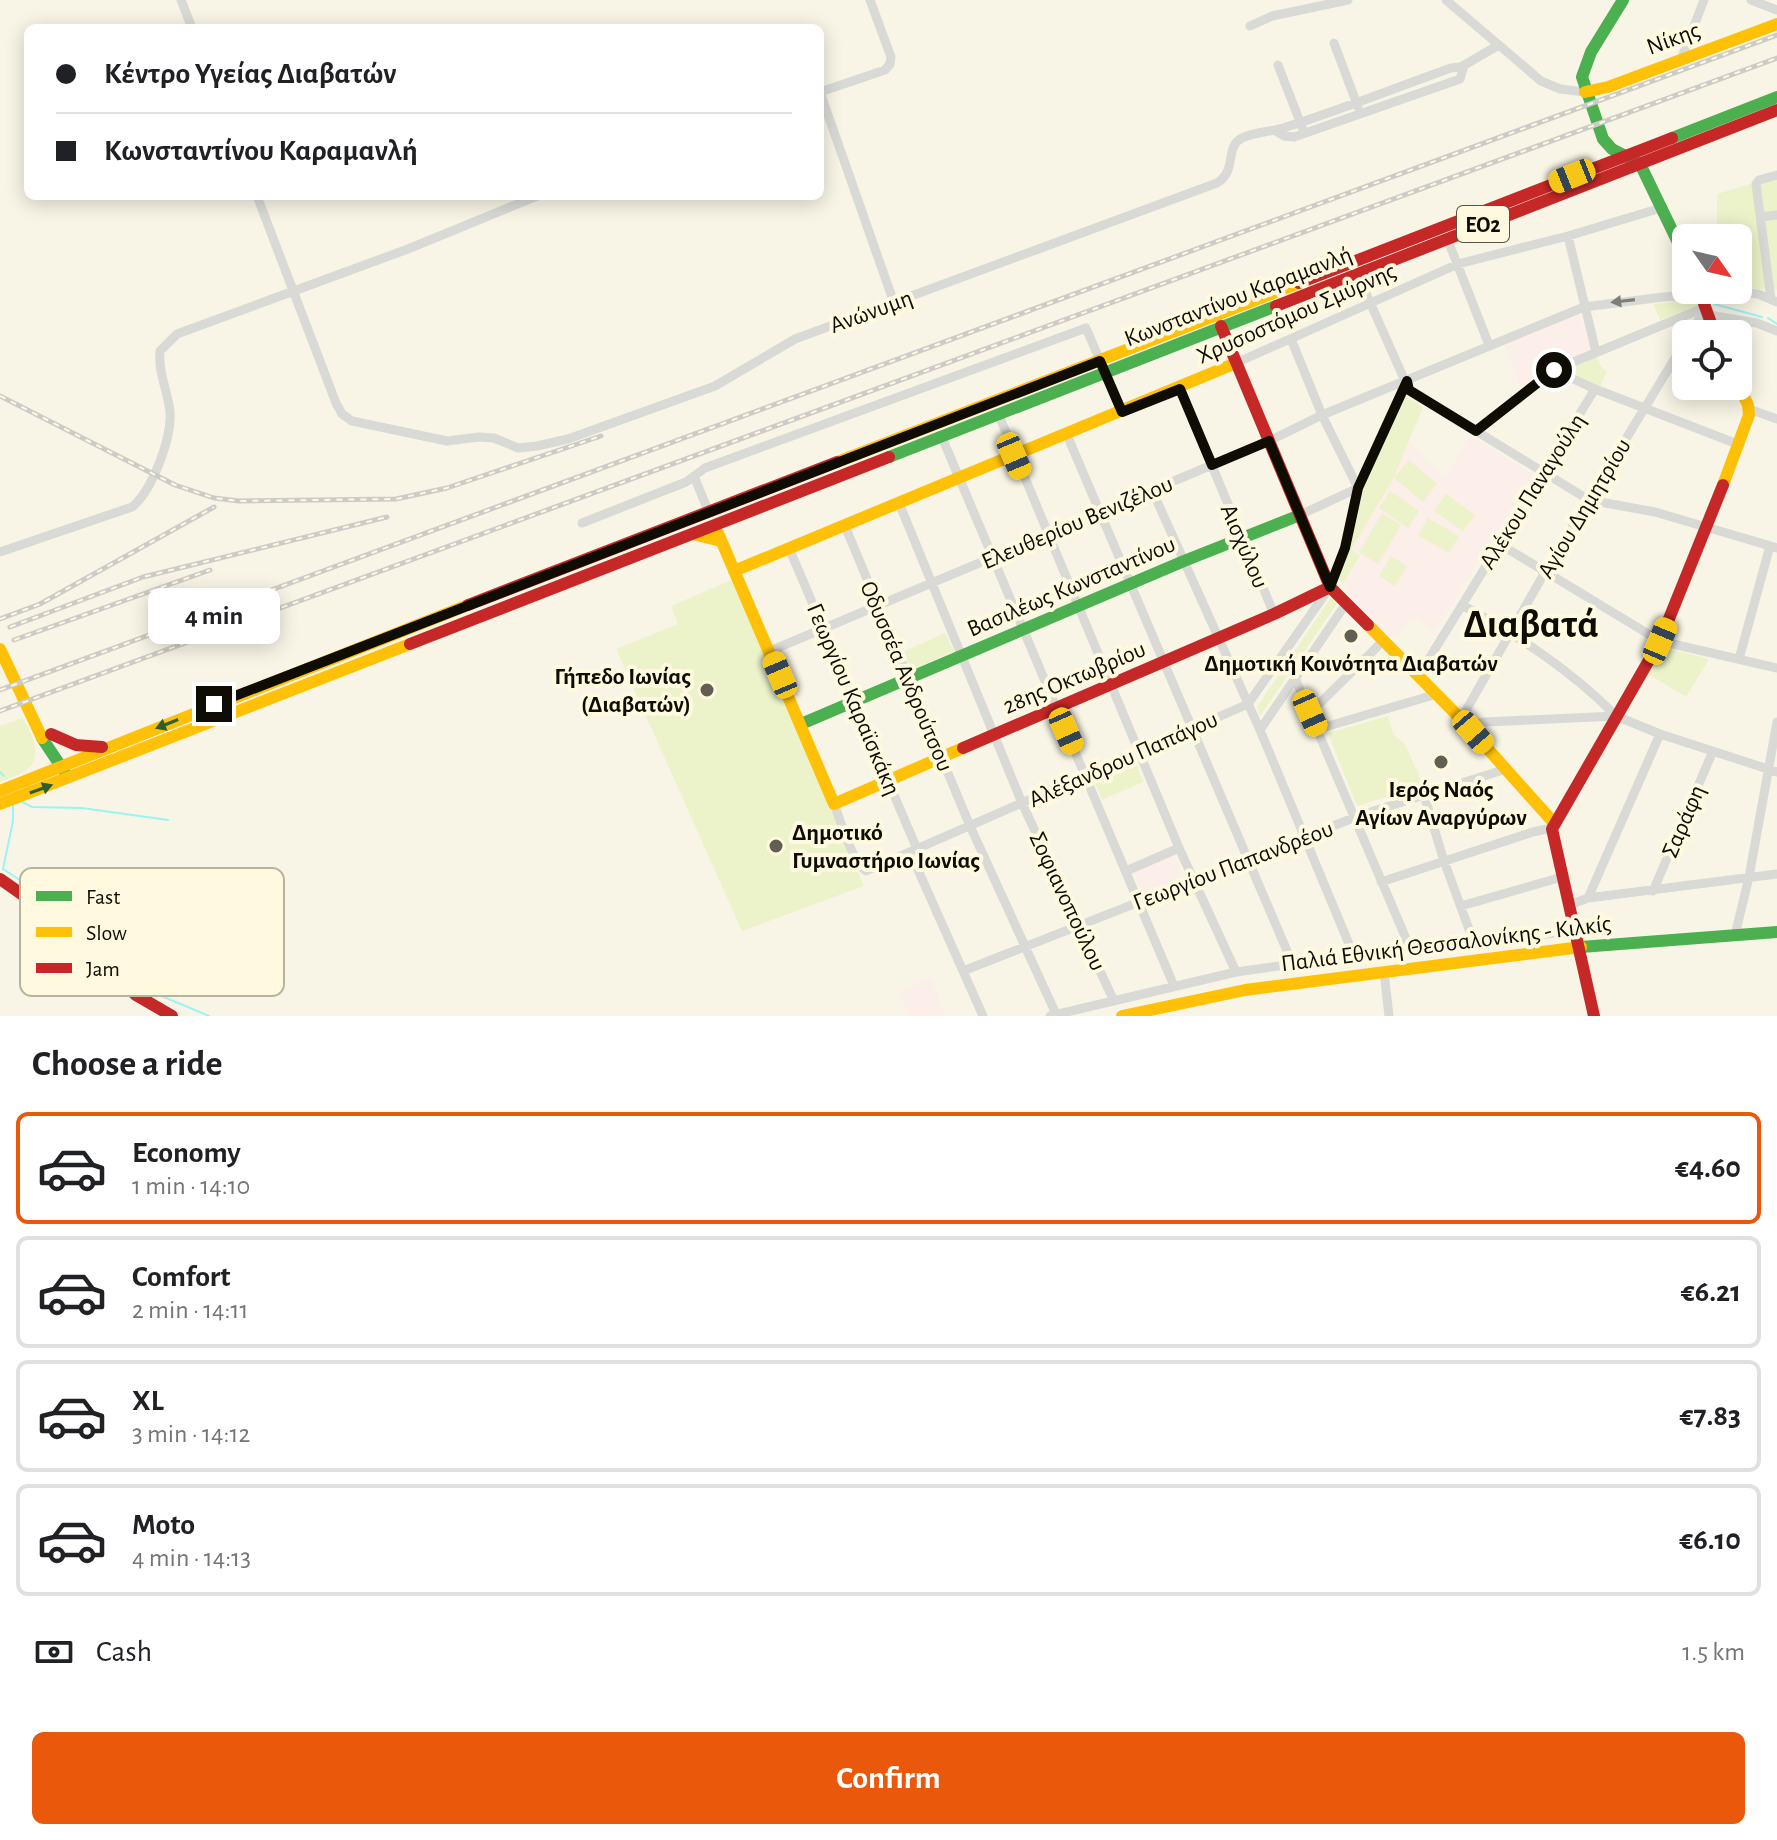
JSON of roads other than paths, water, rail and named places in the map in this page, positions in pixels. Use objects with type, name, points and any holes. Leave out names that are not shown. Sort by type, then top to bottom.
[{"type":"main road","points":[[1598,166],[1603,154],[1603,139],[1582,77],[1591,52],[1623,0]]},
{"type":"main road","name":"Νίκης","points":[[1585,92],[1608,87],[1777,24]]},
{"type":"main road","name":"Κωνσταντίνου Καραμανλή","points":[[0,804],[692,534],[712,519],[1777,97]]},
{"type":"main road","name":"Κωνσταντίνου Καραμανλή","points":[[0,791],[712,519],[941,435],[1102,366],[1221,326],[1777,110]]},
{"type":"main road","points":[[1603,139],[1612,149],[1638,163],[1672,230]]},
{"type":"main road","points":[[1221,326],[1330,587],[1464,722],[1553,826]]},
{"type":"main road","name":"Χρυσοστόμου Σμύρνης","points":[[734,571],[1180,389],[1236,363]]},
{"type":"main road","points":[[1594,1016],[1552,838],[1553,826],[1660,641],[1740,445],[1749,409],[1745,400]]},
{"type":"main road","name":"Βασιλέως Κωνσταντίνου","points":[[801,724],[1300,515]]},
{"type":"main road","points":[[712,519],[834,804]]},
{"type":"main road","points":[[692,534],[721,541]]},
{"type":"main road","name":"28ης Οκτωβρίου","points":[[834,804],[1330,587]]},
{"type":"main road","points":[[0,649],[31,714],[65,765],[70,778]]},
{"type":"main road","points":[[46,736],[76,745],[110,747]]},
{"type":"main road","points":[[34,777],[44,759],[46,736]]},
{"type":"main road","points":[[2,881],[20,893]]},
{"type":"main road","name":"Παλιά Εθνική Θεσσαλονίκης - Κιλκίς","points":[[1128,1015],[1245,990],[1384,972],[1578,939],[1629,940],[1777,932]]},
{"type":"main road","points":[[138,996],[172,1016]]},
{"type":"street","points":[[181,0],[190,24]]},
{"type":"street","points":[[824,91],[885,70],[890,64],[891,57],[870,0]]},
{"type":"street","points":[[1250,26],[1272,16],[1348,0]]},
{"type":"street","points":[[1446,0],[1532,75],[1551,86],[1585,92]]},
{"type":"street","points":[[1682,57],[1704,0]]},
{"type":"street","points":[[1751,0],[1777,10]]},
{"type":"street","points":[[1334,43],[1360,114]]},
{"type":"street","name":"Ανώνυμη","points":[[258,200],[342,414],[352,421],[447,441],[479,437],[494,438],[518,448],[537,446],[568,439],[715,386],[795,339],[1217,183],[1231,168],[1235,142],[1243,137],[1300,122],[1464,66],[1497,46]]},
{"type":"street","points":[[1278,65],[1305,134]]},
{"type":"street","points":[[1274,130],[1284,136],[1305,134],[1460,79],[1464,66]]},
{"type":"street","points":[[824,103],[894,303]]},
{"type":"street","points":[[1752,295],[1774,301],[1772,261],[1756,184],[1759,180],[1777,175]]},
{"type":"street","points":[[0,552],[132,507],[143,499],[169,433],[168,401],[159,371],[160,351],[177,334],[408,249],[527,200]]},
{"type":"street","name":"Χρυσοστόμου Σμύρνης","points":[[1236,363],[1458,264],[1661,208]]},
{"type":"street","points":[[1761,217],[1777,215]]},
{"type":"street","points":[[1568,236],[1596,352]]},
{"type":"street","points":[[1447,238],[1489,345]]},
{"type":"street","points":[[1357,273],[1409,390],[1589,500],[1655,512],[1774,547],[1739,659]]},
{"type":"street","name":"Ελευθερίου Βενιζέλου","points":[[770,651],[1269,441],[1322,415],[1584,307],[1636,299],[1672,301]]},
{"type":"street","points":[[1476,431],[1554,370],[1700,304]]},
{"type":"street","points":[[1709,304],[1777,331]]},
{"type":"street","points":[[582,523],[686,482],[705,468],[1086,328],[1122,412]]},
{"type":"street","points":[[1291,339],[1322,415],[1358,488]]},
{"type":"street","name":"Αγίου Δημητρίου","points":[[1464,722],[1510,632],[1672,363]]},
{"type":"street","points":[[1554,370],[1740,445]]},
{"type":"street","name":"Αλέξανδρου Παπάγου","points":[[834,804],[857,859],[866,871],[1248,704],[1330,587],[1345,548],[1358,488],[1407,381]]},
{"type":"street","name":"Αισχύλου","points":[[1180,389],[1274,614]]},
{"type":"street","name":"Αλέκου Παναγούλη","points":[[1419,675],[1595,389]]},
{"type":"street","points":[[1749,409],[1777,419]]},
{"type":"street","points":[[998,413],[1179,848],[1236,972]]},
{"type":"street","points":[[941,435],[1174,986]]},
{"type":"street","points":[[1067,435],[1293,965]]},
{"type":"street","points":[[694,476],[712,519]]},
{"type":"street","name":"Βασιλέως Κωνσταντίνου","points":[[1300,515],[1358,488]]},
{"type":"street","points":[[1152,490],[1260,730],[1354,956]]},
{"type":"street","name":"Σοφιανοπούλου","points":[[899,503],[1022,803],[1113,999]]},
{"type":"street","name":"Οδυσσέα Ανδρούτσου","points":[[845,526],[941,758],[1053,1015]]},
{"type":"street","points":[[1498,543],[1660,641],[1777,668]]},
{"type":"street","name":"Γεωργίου Καραϊσκάκη","points":[[789,548],[889,781],[913,851],[983,1016]]},
{"type":"street","points":[[1260,730],[1347,602]]},
{"type":"street","points":[[1462,605],[1532,646],[1616,716],[1660,734],[1773,771]]},
{"type":"street","points":[[1310,713],[1384,640]]},
{"type":"street","points":[[1295,678],[1410,948]]},
{"type":"street","points":[[1318,729],[1437,694]]},
{"type":"street","points":[[1464,722],[1616,716]]},
{"type":"street","points":[[1735,935],[1773,771],[1777,722]]},
{"type":"street","points":[[1588,898],[1660,734]]},
{"type":"street","name":"Σαράφη","points":[[1653,891],[1713,751]]},
{"type":"street","name":"Γεωργίου Παπανδρέου","points":[[963,971],[1303,837],[1506,769]]},
{"type":"street","points":[[1424,795],[1474,943]]},
{"type":"street","points":[[1381,882],[1553,826]]},
{"type":"street","points":[[1126,871],[1179,848]]},
{"type":"street","points":[[1569,905],[1588,898],[1777,874]]},
{"type":"street","points":[[1461,906],[1562,877]]},
{"type":"street","points":[[1053,1015],[1236,972],[1410,948],[1578,939]]},
{"type":"street","points":[[1384,972],[1389,1016]]},
{"type":"waterway","points":[[1714,304],[1762,317]]},
{"type":"waterway","points":[[1768,318],[1777,324]]},
{"type":"waterway","points":[[0,772],[4,776]]},
{"type":"waterway","points":[[22,802],[32,807],[82,808],[168,820]]},
{"type":"waterway","points":[[13,805],[13,821],[3,869],[20,880]]},
{"type":"waterway","points":[[162,996],[209,1016]]},
{"type":"railway","points":[[0,690],[1777,35]]},
{"type":"railway","points":[[0,711],[1777,58]]},
{"type":"railway","points":[[0,396],[175,485],[214,498],[239,501],[396,499],[447,488],[601,436]]},
{"type":"railway","points":[[0,619],[40,604],[214,507]]},
{"type":"railway","points":[[10,627],[143,577],[387,517]]},
{"type":"railway","points":[[14,640],[210,570]]},
{"type":"place","name":"Δημοτική Κοινότητα Διαβατών","points":[[1351,636]]},
{"type":"place","name":"Γήπεδο Ιωνίας (Διαβατών)","points":[[707,690]]},
{"type":"place","name":"Ιερός Ναός Αγίων Αναργύρων","points":[[1441,762]]},
{"type":"place","name":"Δημοτικό Γυμναστήριο Ιωνίας","points":[[776,846]]},
{"type":"district","name":"Διαβατά","points":[[1531,623]]}]
